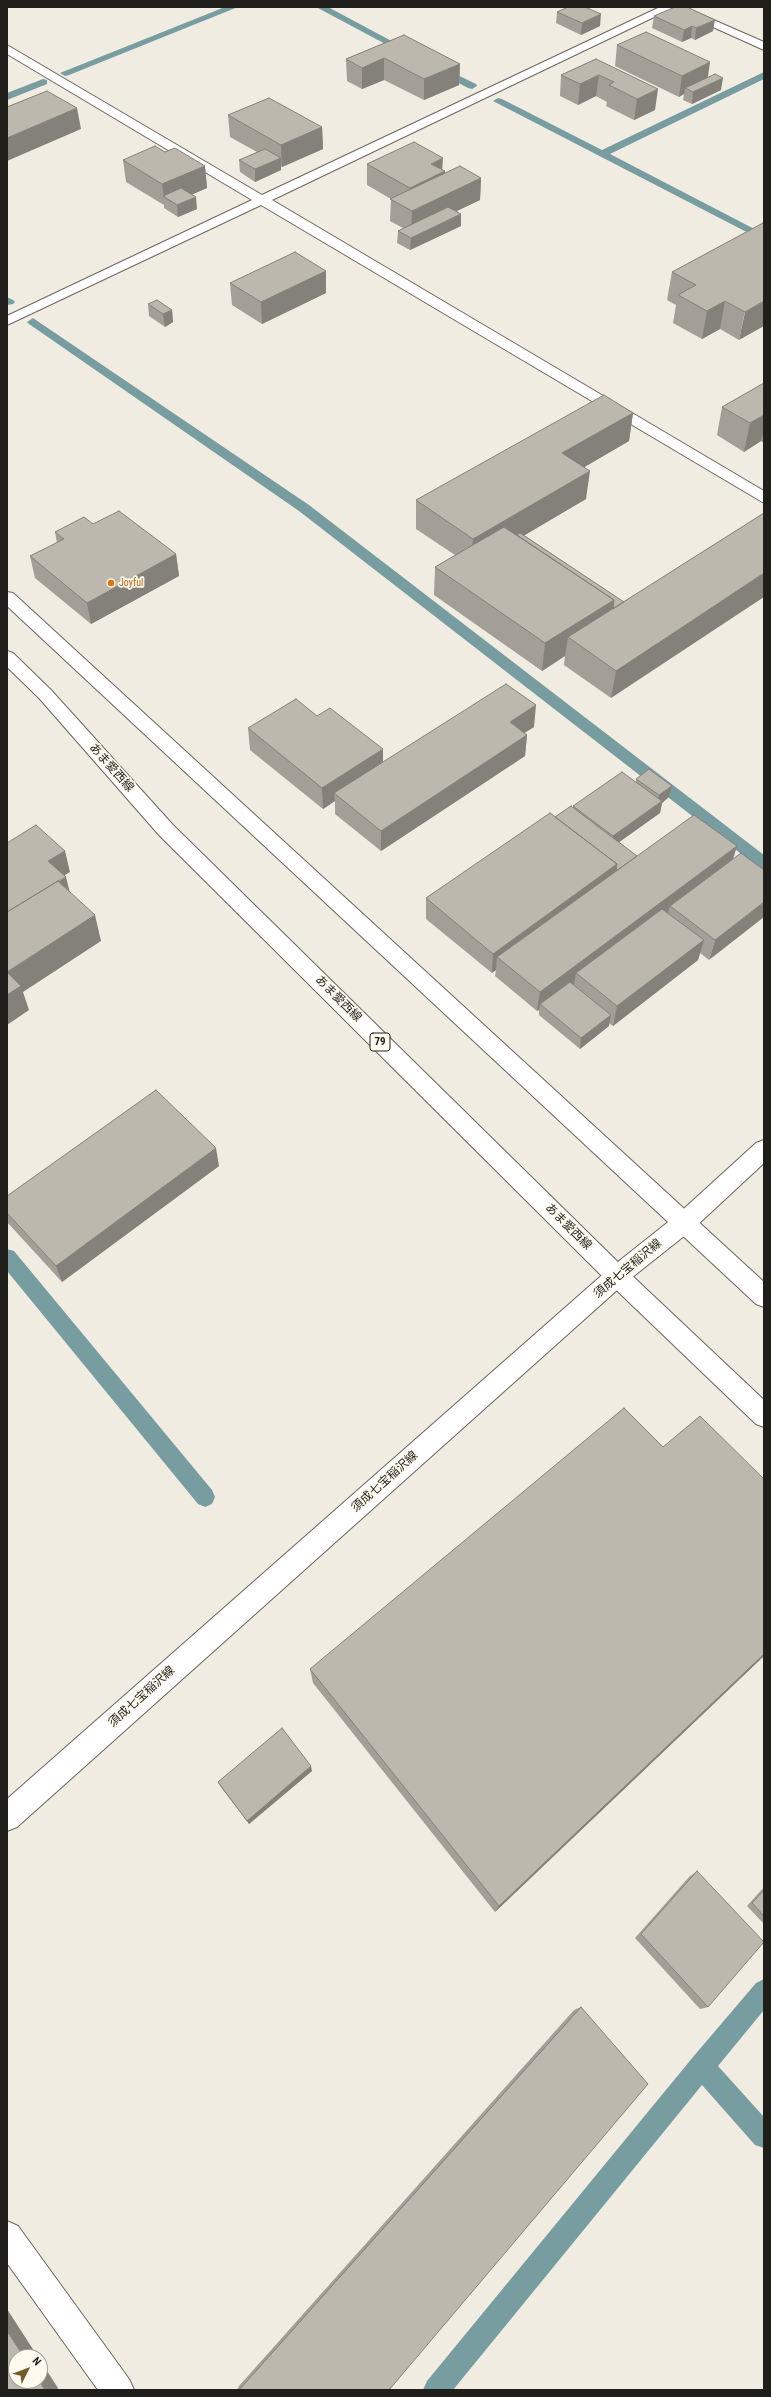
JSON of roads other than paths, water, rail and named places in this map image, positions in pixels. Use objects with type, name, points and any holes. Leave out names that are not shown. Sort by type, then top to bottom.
[{"type":"street","points":[[7,321],[669,7]]},
{"type":"street","points":[[678,7],[764,46]]},
{"type":"street","points":[[7,49],[764,498]]},
{"type":"street","points":[[7,597],[685,1222],[764,1298]]},
{"type":"street","name":"あま愛西線","points":[[7,657],[44,694],[166,830],[617,1276],[764,1416]]},
{"type":"street","name":"須成七宝稲沢線","points":[[7,1817],[617,1276],[685,1222],[764,1150]]},
{"type":"street","points":[[7,2237],[118,2390]]},
{"type":"waterway","points":[[65,73],[233,7]]},
{"type":"waterway","points":[[321,7],[409,53]]},
{"type":"waterway","points":[[437,68],[472,86]]},
{"type":"waterway","points":[[602,154],[764,75]]},
{"type":"waterway","points":[[7,97],[43,82]]},
{"type":"waterway","points":[[498,101],[764,238]]},
{"type":"waterway","points":[[33,322],[304,508],[764,863]]},
{"type":"waterway","points":[[7,1257],[205,1497]]},
{"type":"waterway","points":[[702,2066],[764,1991]]},
{"type":"waterway","points":[[436,2390],[702,2066]]},
{"type":"waterway","points":[[702,2066],[764,2136]]},
{"type":"place","name":"Joyful","points":[[111,583]]}]
